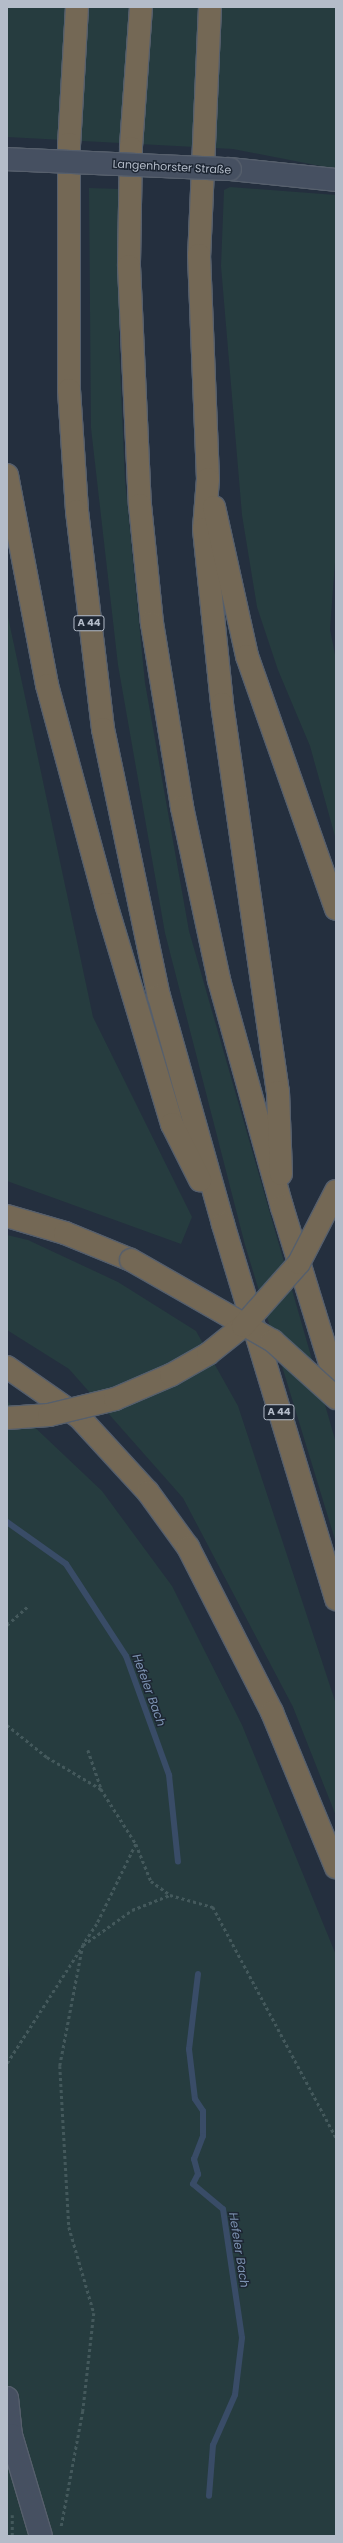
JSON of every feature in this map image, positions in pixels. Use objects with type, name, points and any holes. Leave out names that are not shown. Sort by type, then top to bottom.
[{"type":"highway","name":"A 44","points":[[77,7],[69,144],[69,390],[90,632],[119,816],[157,989],[223,1224],[336,1599]]},
{"type":"highway","points":[[141,7],[131,148],[129,266],[140,504],[152,623],[199,893],[282,1207],[336,1383]]},
{"type":"highway","points":[[210,7],[199,254],[208,479],[204,529],[222,704],[278,1092],[282,1207]]},
{"type":"highway","points":[[7,475],[47,685],[106,904],[172,1124],[223,1224]]},
{"type":"highway","points":[[208,479],[247,656],[336,909]]},
{"type":"highway","points":[[7,1418],[50,1414],[115,1400],[171,1375],[208,1354],[243,1326],[298,1263],[336,1191]]},
{"type":"highway","points":[[7,1216],[65,1233],[131,1260],[273,1341],[336,1398]]},
{"type":"highway","points":[[7,1367],[79,1417],[148,1492],[188,1547],[272,1712],[336,1867]]},
{"type":"street","name":"Langenhorster Straße","points":[[7,159],[230,169],[336,180]]},
{"type":"street","points":[[7,2398],[11,2436],[50,2534]]},
{"type":"path","points":[[7,1625],[27,1607]]},
{"type":"path","points":[[7,1725],[47,1757],[101,1788]]},
{"type":"path","points":[[88,1750],[101,1788],[136,1844],[151,1881],[170,1895],[213,1907],[336,2137]]},
{"type":"path","points":[[7,2063],[97,1924],[136,1844]]},
{"type":"path","points":[[50,2534],[83,2411],[94,2313],[69,2227],[60,2066],[83,1944],[132,1910],[170,1895]]},
{"type":"path","points":[[11,2515],[12,2536]]},
{"type":"green space","points":[[7,7],[336,7],[336,169],[233,149],[7,137]]},
{"type":"green space","points":[[230,187],[336,195],[336,549],[330,629],[336,660],[336,840],[310,746],[278,670],[257,607],[242,515],[221,266],[224,190]]},
{"type":"green space","points":[[89,188],[120,189],[119,342],[125,480],[145,683],[189,931],[336,1443],[336,1543],[245,1245],[165,933],[118,665],[91,428]]},
{"type":"green space","points":[[7,612],[93,1017],[192,1217],[181,1244],[7,1181]]},
{"type":"green space","points":[[7,1235],[28,1240],[118,1282],[196,1331],[238,1406],[336,1704],[336,1816],[293,1707],[183,1498],[69,1369],[7,1330]]},
{"type":"green space","points":[[7,1401],[102,1491],[172,1586],[242,1725],[336,1955],[336,2536],[7,2536],[7,2054],[10,1980],[7,1958]]},
{"type":"waterway","name":"Hefeler Bach","points":[[7,1522],[66,1564],[126,1656],[169,1775],[178,1862]]},
{"type":"waterway","name":"Hefeler Bach","points":[[198,1974],[189,2049],[195,2099],[203,2111],[203,2136],[194,2159],[198,2174],[193,2184],[223,2209],[242,2338],[235,2395],[213,2445],[209,2496]]}]
